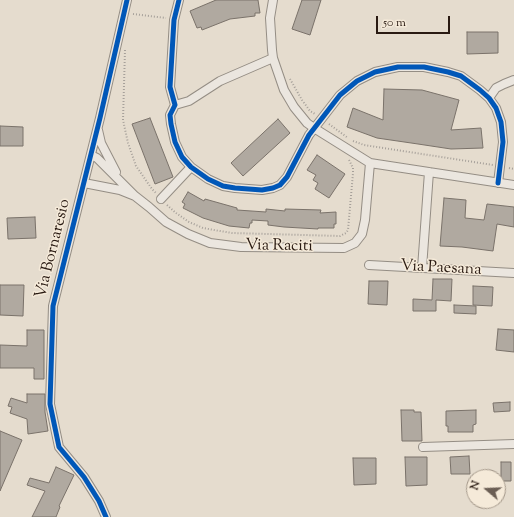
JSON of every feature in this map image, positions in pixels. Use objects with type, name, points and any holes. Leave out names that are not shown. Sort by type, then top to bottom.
[{"type":"street","name":"Via Bornaresio","points":[[106,517],[99,501],[84,477],[58,447],[50,404],[53,306],[91,155],[127,0]]},
{"type":"street","points":[[179,0],[174,20],[170,87],[175,105],[170,114],[171,124],[175,142],[182,157],[191,167],[208,179],[223,186],[246,189],[262,190],[280,185],[287,177],[306,139],[314,128],[340,95],[357,81],[375,72],[398,67],[424,67],[461,76],[472,83],[489,98],[496,108],[501,122],[503,142],[498,183]]},
{"type":"street","points":[[273,0],[270,18],[273,58],[284,90],[294,107],[307,123],[370,163],[514,185]]},
{"type":"street","points":[[175,105],[189,101],[220,81],[273,58]]},
{"type":"street","points":[[489,98],[496,88],[514,80]]},
{"type":"street","points":[[97,129],[101,143],[121,182]]},
{"type":"street","name":"Via Raciti","points":[[91,155],[103,164],[135,196],[149,206],[166,222],[188,234],[210,243],[241,247],[344,248],[355,243],[362,234],[365,220],[370,163]]},
{"type":"street","points":[[161,199],[191,167]]},
{"type":"street","points":[[422,268],[429,172]]},
{"type":"street","name":"Via Raciti","points":[[84,183],[120,190],[135,196]]},
{"type":"street","name":"Via Paesana","points":[[369,265],[514,273]]},
{"type":"street","points":[[422,447],[514,444]]},
{"type":"path","points":[[132,14],[174,20]]},
{"type":"path","points":[[126,43],[123,120],[128,144],[136,166],[152,189],[176,213],[189,222],[203,228],[232,232],[340,236],[348,230],[353,173],[353,168],[349,160],[358,144]]},
{"type":"path","points":[[290,78],[310,111],[358,144],[514,169]]},
{"type":"building","points":[[216,0],[258,0],[260,13],[255,13],[255,16],[230,19],[202,30],[201,27],[197,28],[190,11]]},
{"type":"building","points":[[302,0],[321,0],[310,35],[292,29]]},
{"type":"building","points":[[467,32],[498,32],[498,53],[467,54]]},
{"type":"building","points":[[384,89],[422,90],[459,100],[451,130],[481,128],[483,148],[451,149],[377,138],[347,127],[353,108],[383,120]]},
{"type":"building","points":[[150,118],[173,177],[155,184],[132,124]]},
{"type":"building","points":[[278,119],[290,133],[243,176],[231,163]]},
{"type":"building","points":[[0,126],[23,127],[23,146],[0,146]]},
{"type":"building","points":[[317,155],[345,174],[329,198],[315,189],[318,183],[313,180],[316,175],[307,170]]},
{"type":"building","points":[[188,192],[204,201],[205,199],[237,208],[237,210],[266,212],[266,209],[285,211],[285,209],[321,210],[320,213],[336,212],[336,224],[334,224],[334,228],[318,229],[268,225],[268,221],[252,220],[249,228],[229,226],[203,218],[183,208],[185,204],[182,202]]},
{"type":"building","points":[[444,198],[466,200],[465,218],[484,220],[487,204],[514,207],[514,227],[497,224],[493,251],[440,246]]},
{"type":"building","points":[[35,217],[36,238],[8,239],[7,218]]},
{"type":"building","points":[[433,279],[452,279],[451,301],[436,300],[436,311],[413,311],[413,299],[432,300]]},
{"type":"building","points":[[369,281],[388,281],[387,305],[368,304]]},
{"type":"building","points":[[0,285],[24,285],[23,316],[0,315]]},
{"type":"building","points":[[473,286],[493,287],[492,306],[473,305]]},
{"type":"building","points":[[454,305],[476,306],[476,314],[454,313]]},
{"type":"building","points":[[498,329],[514,330],[514,352],[496,350]]},
{"type":"building","points":[[27,330],[44,330],[44,379],[34,379],[34,368],[0,368],[0,345],[27,346]]},
{"type":"building","points":[[27,394],[45,394],[45,412],[48,431],[28,434],[27,419],[10,413],[12,407],[8,406],[11,398],[27,403]]},
{"type":"building","points":[[510,402],[510,411],[494,412],[493,403]]},
{"type":"building","points":[[401,410],[414,410],[414,412],[421,412],[422,441],[402,441]]},
{"type":"building","points":[[476,410],[476,424],[473,425],[473,432],[448,432],[448,426],[446,426],[446,411]]},
{"type":"building","points":[[0,431],[22,440],[0,491]]},
{"type":"building","points":[[469,456],[470,469],[466,469],[466,474],[451,474],[450,457]]},
{"type":"building","points":[[405,457],[427,457],[427,485],[406,486]]},
{"type":"building","points":[[353,458],[376,458],[376,484],[354,485]]},
{"type":"building","points":[[501,462],[511,462],[511,481],[506,481],[506,469],[501,469]]},
{"type":"building","points":[[56,467],[74,475],[59,506],[60,507],[56,517],[32,517],[45,491],[27,485],[30,478],[49,483]]},
{"type":"cycle path","points":[[106,517],[99,501],[84,477],[59,447],[50,404],[53,306],[100,118],[127,0]]},
{"type":"cycle path","points":[[179,0],[174,20],[170,87],[175,105],[170,115],[171,124],[175,142],[182,157],[191,167],[208,179],[223,186],[235,188],[262,190],[280,185],[287,177],[309,135],[340,95],[357,81],[375,72],[398,67],[424,67],[461,76],[489,98],[496,108],[501,122],[503,142],[498,183]]}]
